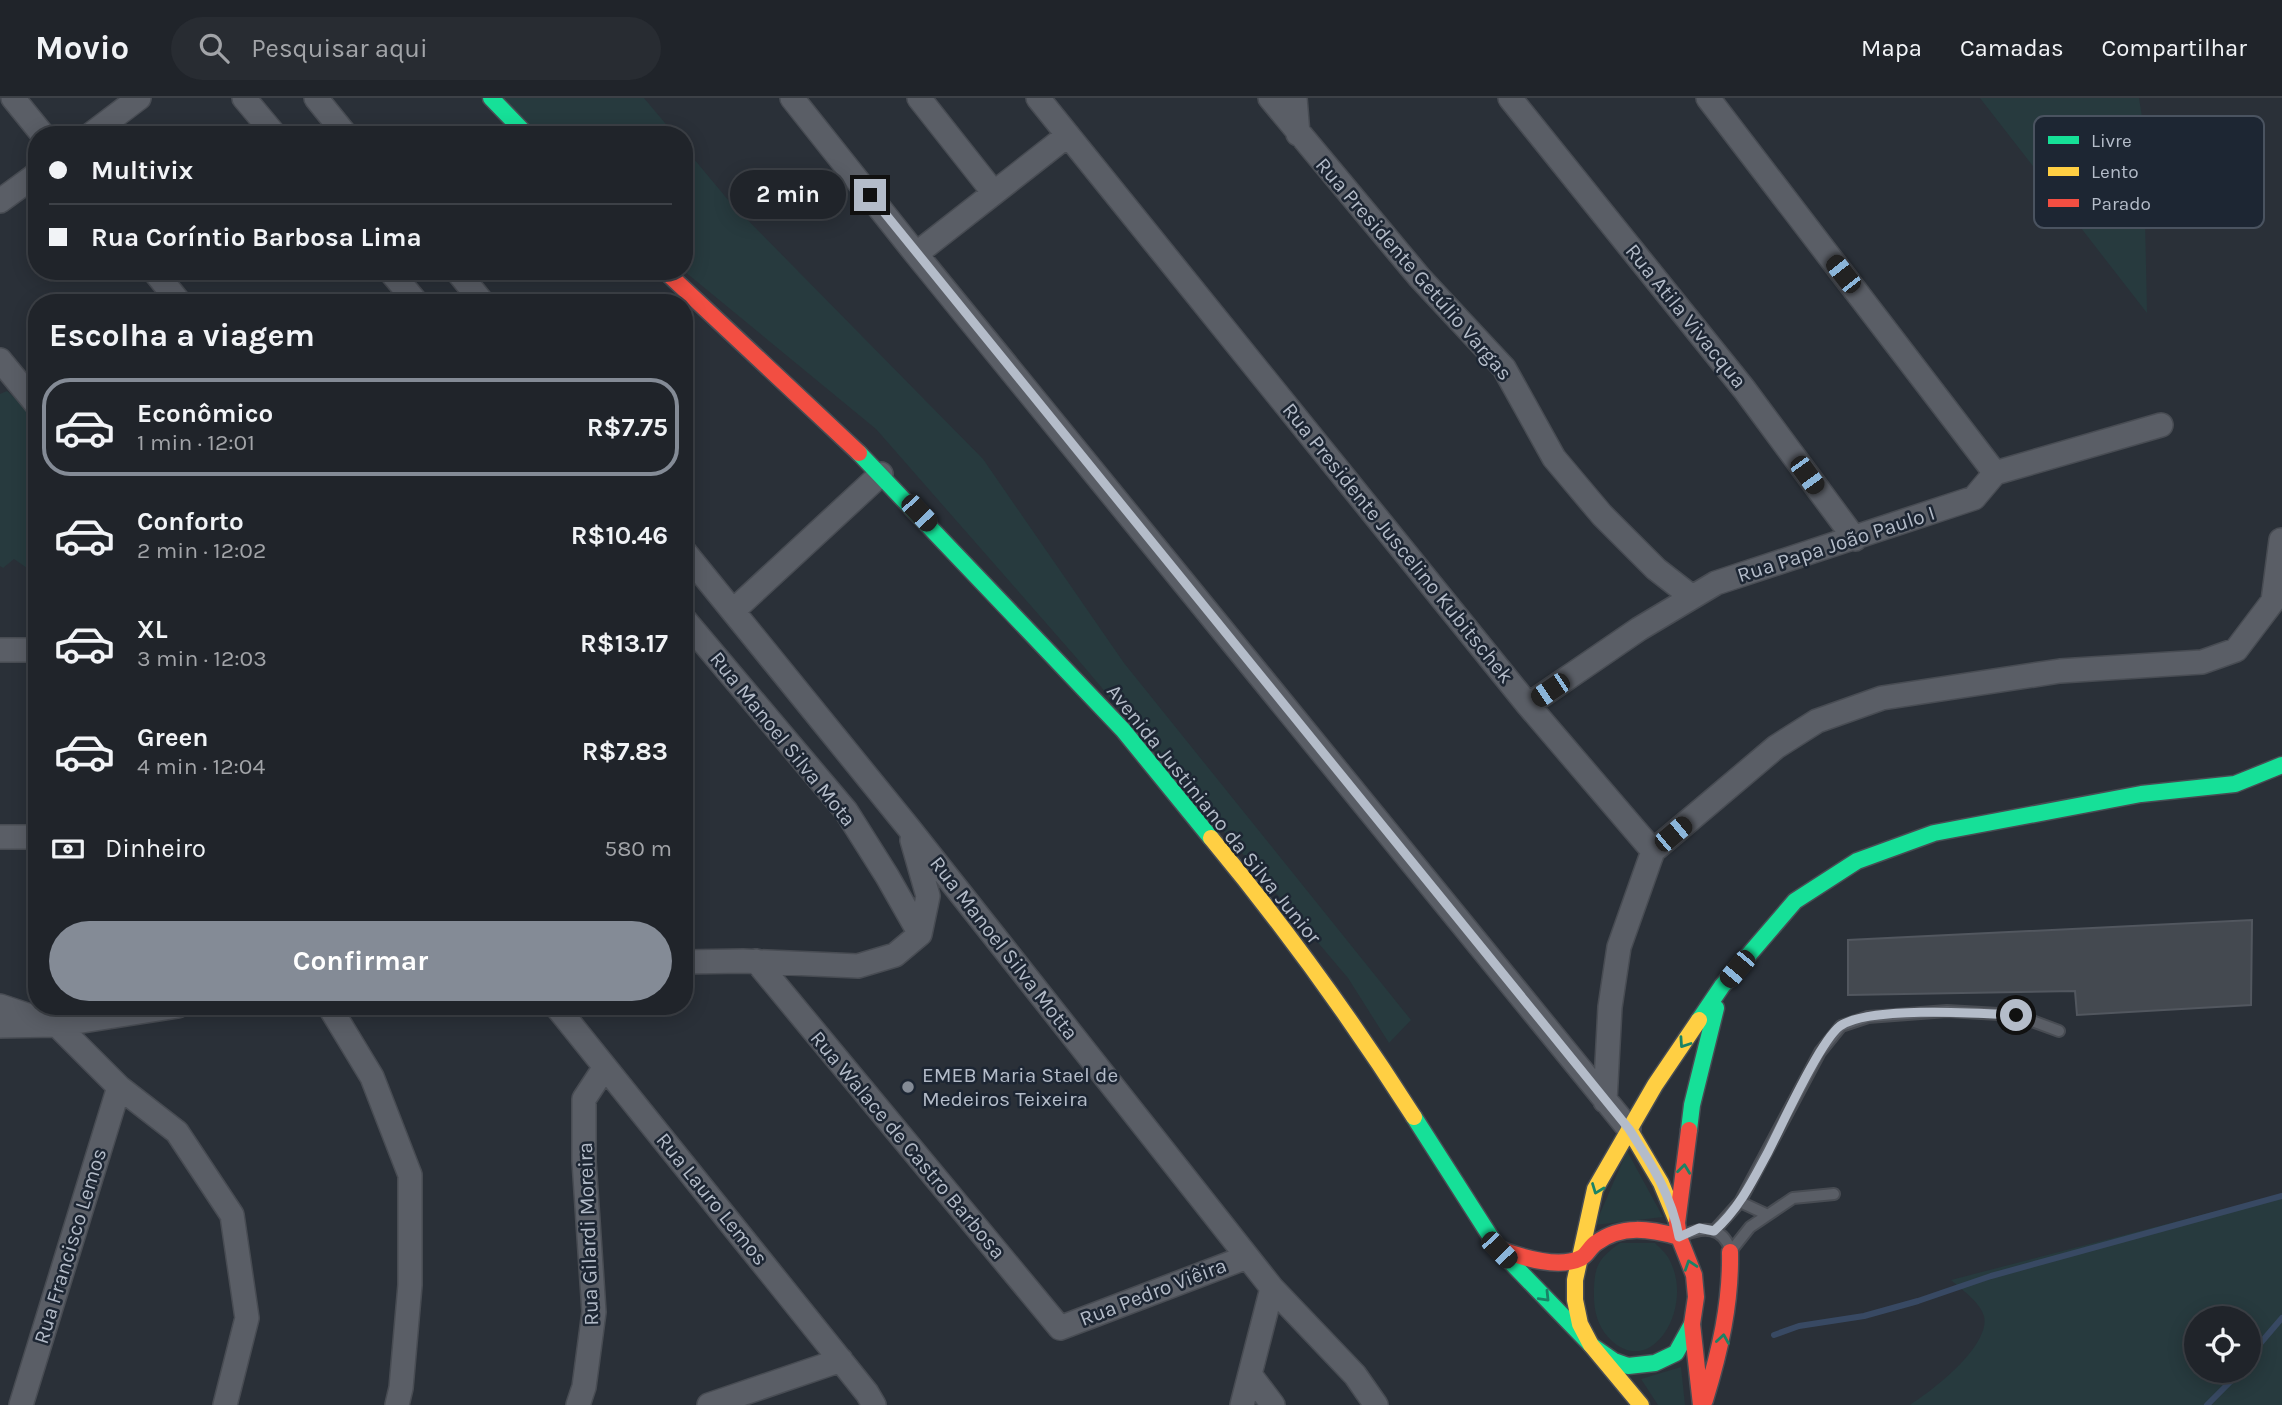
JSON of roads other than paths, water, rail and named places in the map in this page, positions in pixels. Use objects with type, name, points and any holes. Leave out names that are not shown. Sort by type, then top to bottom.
[{"type":"main road","points":[[491,98],[518,126]]},
{"type":"main road","name":"Avenida Justiniano da Silva Junior","points":[[675,280],[689,294]]},
{"type":"main road","name":"Avenida Justiniano da Silva Junior","points":[[693,297],[881,474],[1123,730],[1242,876],[1356,1027],[1499,1250],[1591,1345]]},
{"type":"main road","points":[[1641,1405],[1591,1345],[1580,1324],[1575,1300],[1575,1280],[1595,1189],[1629,1129],[1722,986],[1795,901],[1857,860],[1934,833],[2141,794],[2235,784],[2282,765]]},
{"type":"main road","points":[[1678,1230],[1692,1105],[1722,986]]},
{"type":"main road","points":[[1629,1129],[1658,1175],[1671,1202],[1694,1275],[1696,1297],[1692,1324],[1702,1405]]},
{"type":"main road","points":[[1499,1250],[1540,1263],[1581,1259],[1592,1245],[1626,1229],[1678,1230]]},
{"type":"main road","points":[[1702,1405],[1722,1347],[1732,1273],[1730,1252]]},
{"type":"main road","points":[[1591,1345],[1614,1361],[1628,1366],[1655,1363],[1676,1353],[1692,1324]]},
{"type":"street","points":[[13,98],[36,126]]},
{"type":"street","points":[[102,126],[139,98]]},
{"type":"street","points":[[243,98],[267,126]]},
{"type":"street","points":[[316,98],[339,126]]},
{"type":"street","points":[[792,98],[1629,1129]]},
{"type":"street","points":[[919,98],[994,192]]},
{"type":"street","name":"Rua Presidente Juscelino Kubitschek","points":[[1038,98],[1528,705],[1653,851]]},
{"type":"street","name":"Rua Presidente Getúlio Vargas","points":[[1270,98],[1420,278],[1504,368],[1554,458],[1594,506],[1656,569],[1692,597]]},
{"type":"street","points":[[1295,98],[1298,134]]},
{"type":"street","name":"Rua Atila Vivacqua","points":[[1510,98],[1744,388],[1855,539]]},
{"type":"street","points":[[1709,98],[1995,473],[2161,425]]},
{"type":"street","points":[[916,254],[1068,135]]},
{"type":"street","points":[[0,201],[28,181]]},
{"type":"street","points":[[161,280],[173,294]]},
{"type":"street","points":[[398,280],[409,294]]},
{"type":"street","points":[[464,280],[476,294]]},
{"type":"street","points":[[3,368],[28,395]]},
{"type":"street","name":"Rua Papa João Paulo I","points":[[1528,705],[1639,629],[1716,583],[1975,498],[1995,473]]},
{"type":"street","points":[[733,611],[881,474]]},
{"type":"street","points":[[1605,1101],[1610,1007],[1619,947],[1653,851],[1776,747],[1817,721],[1882,698],[2060,671],[2202,662],[2236,650],[2273,601],[2281,540]]},
{"type":"street","name":"Rua Manoel Silva Motta","points":[[693,562],[908,827],[1272,1288],[1355,1375],[1376,1405]]},
{"type":"street","name":"Rua Manoel Silva Mota","points":[[693,630],[846,811],[920,934]]},
{"type":"street","points":[[0,650],[28,650]]},
{"type":"street","points":[[693,962],[756,961],[858,966],[895,956],[920,934],[928,896],[908,827]]},
{"type":"street","points":[[0,837],[28,837]]},
{"type":"street","name":"Rua Walace de Castro Barbosa","points":[[756,961],[1060,1328]]},
{"type":"street","points":[[0,1006],[57,1025],[119,1087],[177,1132],[232,1215],[247,1318],[225,1405]]},
{"type":"street","points":[[0,1026],[57,1025],[121,1015]]},
{"type":"street","points":[[334,1015],[372,1077],[410,1175],[410,1285],[401,1388],[397,1405]]},
{"type":"street","name":"Rua Lauro Lemos","points":[[563,1015],[870,1399]]},
{"type":"street","name":"Rua Gilardi Moreira","points":[[578,1405],[584,1387],[594,1312],[584,1161],[584,1098],[605,1067]]},
{"type":"street","name":"Rua Francisco Lemos","points":[[21,1405],[119,1087]]},
{"type":"street","name":"Rua Pedro Viêira","points":[[1060,1328],[1247,1256]]},
{"type":"street","points":[[1242,1405],[1272,1288]]},
{"type":"street","points":[[709,1405],[841,1360]]},
{"type":"street","points":[[1251,1376],[1273,1405]]},
{"type":"lane","points":[[1714,1231],[1740,1202],[1820,1052],[1841,1026],[1868,1017],[1947,1011],[2016,1015],[2059,1031]]},
{"type":"lane","points":[[1692,1324],[1730,1252],[1750,1227],[1793,1198],[1834,1195]]},
{"type":"lane","points":[[1740,1202],[1768,1215]]},
{"type":"lane","points":[[1678,1230],[1699,1228],[1714,1231],[1726,1239],[1730,1252]]},
{"type":"waterway","points":[[1774,1335],[1799,1326],[1864,1316],[1991,1276],[2282,1196]]},
{"type":"waterway","points":[[2261,1342],[2282,1318]]},
{"type":"waterway","points":[[2207,1405],[2229,1383]]},
{"type":"place","name":"EMEB Maria Stael de Medeiros Teixeira","points":[[908,1087]]}]
